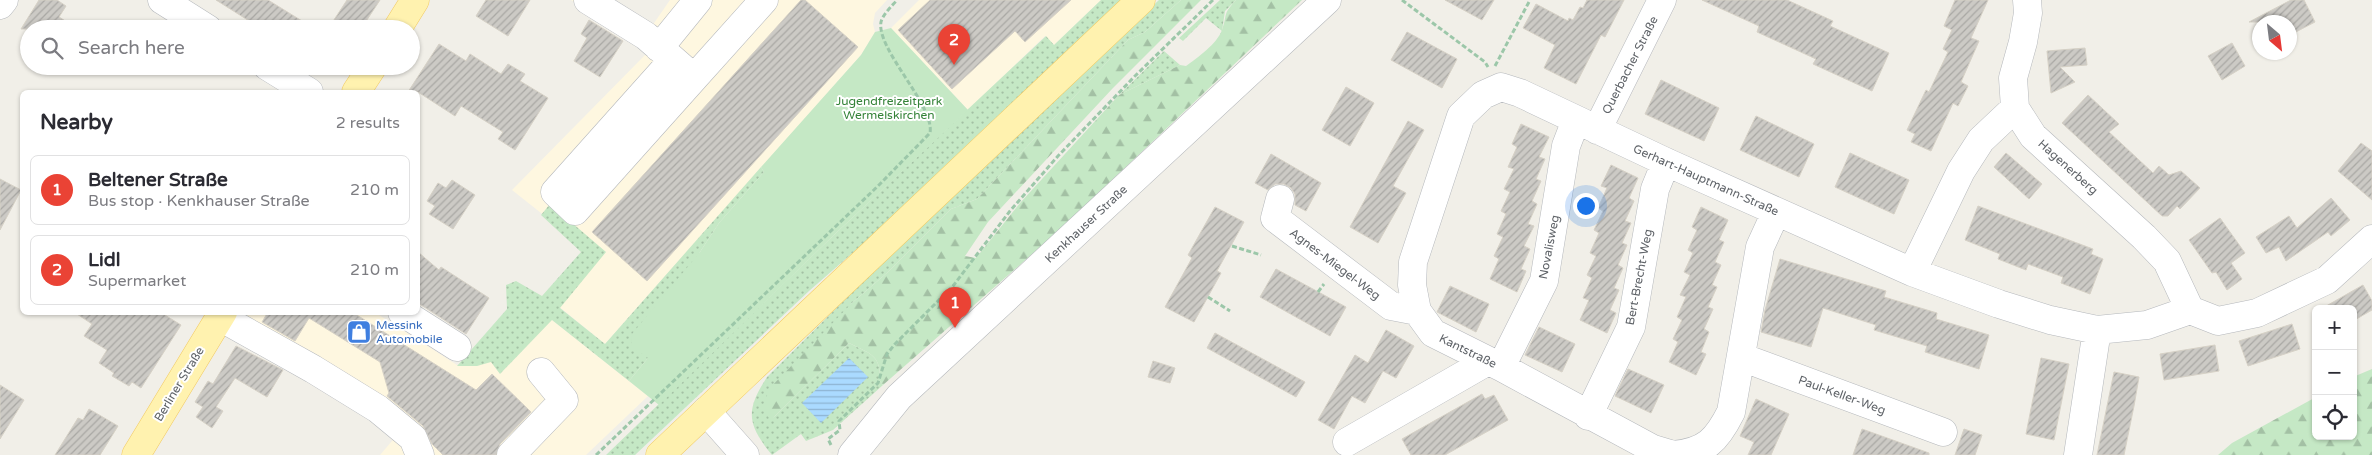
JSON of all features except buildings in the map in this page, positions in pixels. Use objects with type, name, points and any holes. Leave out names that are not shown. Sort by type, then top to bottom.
[{"type":"main road","points":[[402,20],[415,0]]},
{"type":"main road","points":[[660,455],[1141,0]]},
{"type":"main road","points":[[357,90],[367,75]]},
{"type":"main road","name":"Berliner Straße","points":[[136,455],[221,315]]},
{"type":"street","points":[[0,6],[4,0]]},
{"type":"street","points":[[162,0],[194,20]]},
{"type":"street","points":[[588,0],[646,36],[694,78]]},
{"type":"street","points":[[698,0],[666,54],[555,192],[574,211],[764,0]]},
{"type":"street","name":"Kenkhauser Straße","points":[[844,453],[899,397],[1327,0]]},
{"type":"street","name":"Querbacher Straße","points":[[1586,125],[1662,0]]},
{"type":"street","name":"Hagenerberg","points":[[2027,0],[2028,13],[2023,42],[2012,78],[2015,108],[2034,136],[2144,237],[2167,261],[2190,310]]},
{"type":"street","points":[[282,75],[306,90]]},
{"type":"street","name":"Gerhart-Hauptmann-Straße","points":[[1501,87],[1520,93],[1666,162],[1912,272],[1999,304],[2050,320],[2098,330]]},
{"type":"street","name":"Kantstraße","points":[[1501,87],[1483,95],[1461,116],[1413,262],[1412,285],[1417,311],[1433,334],[1495,364],[1588,416],[1653,449],[1673,455],[1703,452],[1720,434],[1730,412],[1760,247],[1776,212]]},
{"type":"street","points":[[1912,272],[1962,171],[1981,140],[2015,108]]},
{"type":"street","name":"Novalisweg","points":[[1495,364],[1544,281],[1566,146],[1586,125]]},
{"type":"street","name":"Bert-Brecht-Weg","points":[[1588,416],[1631,327],[1655,189],[1666,162]]},
{"type":"street","name":"Agnes-Miegel-Weg","points":[[1280,199],[1275,218],[1391,306],[1417,311]]},
{"type":"street","points":[[2078,455],[2098,330],[2147,325],[2190,310],[2218,321],[2257,313],[2327,280],[2372,239]]},
{"type":"street","points":[[221,315],[378,409],[413,438],[420,455]]},
{"type":"street","points":[[407,315],[457,347]]},
{"type":"street","name":"Paul-Keller-Weg","points":[[1741,357],[1943,432]]},
{"type":"street","points":[[1347,442],[1495,364]]},
{"type":"street","points":[[511,455],[564,400],[541,372]]},
{"type":"street","points":[[706,411],[744,455]]},
{"type":"path","points":[[596,455],[923,142],[930,133],[929,119],[893,56],[881,28],[881,19],[897,0]]},
{"type":"path","points":[[844,453],[828,439],[840,430],[839,421],[845,414],[878,383],[887,354],[895,344],[953,286],[1005,217],[1058,156],[1135,76],[1213,0]]},
{"type":"path","points":[[1402,0],[1485,62],[1491,72],[1530,0]]},
{"type":"path","points":[[1232,246],[1261,255]]},
{"type":"path","points":[[1208,297],[1230,311]]},
{"type":"shaded area","points":[[571,0],[609,0],[652,26],[670,0],[887,0],[875,13],[873,24],[875,32],[861,55],[605,344],[552,301],[594,255],[512,190],[647,53],[630,36]]},
{"type":"shaded area","points":[[919,0],[1101,0],[1054,45],[1045,36],[968,110],[891,28]]},
{"type":"shaded area","points":[[532,304],[648,396],[586,455],[380,455],[398,434],[237,333],[248,315],[379,315],[457,365],[477,366]]},
{"type":"green space","points":[[1101,0],[1123,0],[880,229],[809,291],[635,455],[606,455],[836,233],[1046,36],[1054,45]]},
{"type":"green space","points":[[1159,0],[1181,0],[1145,32],[1128,40],[977,199],[951,209],[888,272],[852,303],[773,418],[849,343],[873,356],[879,365],[880,381],[883,385],[833,430],[806,441],[801,434],[772,455],[757,434],[752,416],[755,399],[767,377],[920,225]]},
{"type":"green space","points":[[1181,0],[1201,0],[1113,88],[988,222],[965,256],[976,258],[1020,203],[1119,95],[1180,65],[1186,66],[1206,50],[1216,40],[1222,30],[1227,12],[1236,0],[1302,0],[1055,234],[883,385],[880,381],[879,365],[873,356],[849,343],[773,418],[769,418],[764,409],[767,391],[852,303],[888,272],[951,209],[977,199],[1128,40],[1145,32]]},
{"type":"green space","points":[[1220,0],[1236,0],[1225,11],[1222,31],[1206,18],[1183,41],[1179,38]]},
{"type":"green space","name":"Jugendfreizeitpark Wermelskirchen","points":[[891,28],[968,110],[836,233],[659,405],[629,381],[648,358],[631,346],[632,334],[700,252],[719,223],[764,172],[761,167],[861,55],[875,32]]},
{"type":"green space","points":[[1164,51],[1180,65],[1119,95]]},
{"type":"green space","points":[[761,167],[764,172],[719,223],[700,252],[648,358],[629,381],[552,320],[500,374],[491,362],[477,366],[457,366],[507,309],[506,285],[516,281],[542,296],[581,252],[541,215],[550,204],[606,252],[560,308],[605,344]]},
{"type":"green space","points":[[2372,369],[2372,455],[2218,455],[2232,443],[2312,399],[2312,440],[2357,440],[2357,375]]},
{"type":"water","points":[[849,358],[868,377],[821,423],[802,403]]},
{"type":"place","name":"Lidl","points":[[954,65]]},
{"type":"place","name":"Beltener Straße","points":[[955,328]]},
{"type":"place","name":"Messink Automobile","points":[[359,332]]}]
